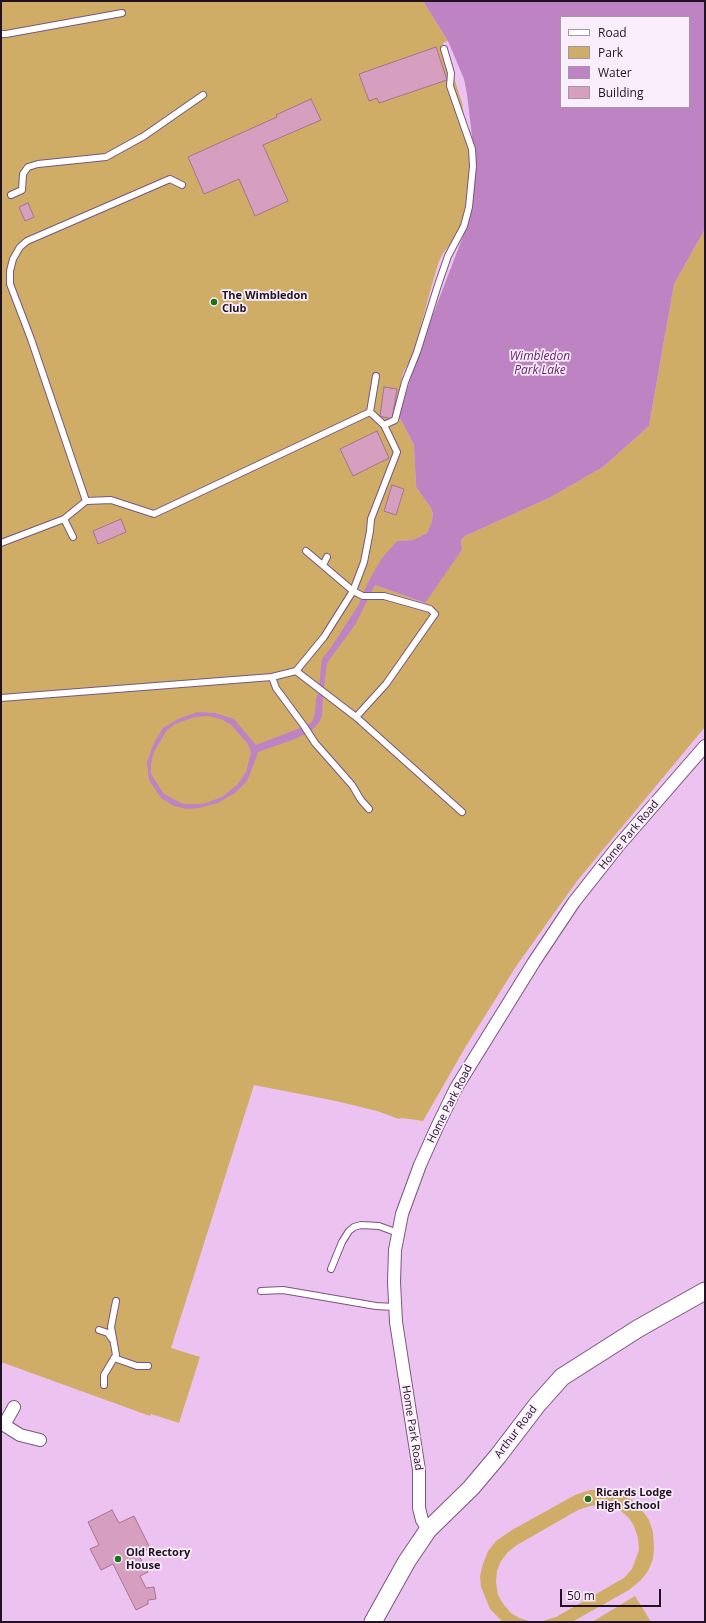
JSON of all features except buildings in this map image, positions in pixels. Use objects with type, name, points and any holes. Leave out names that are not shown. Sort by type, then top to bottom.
[{"type":"street","name":"Home Park Road","points":[[428,1530],[422,1520],[419,1508],[419,1470],[400,1354],[395,1307],[395,1250],[405,1207],[420,1165],[456,1088],[494,1025],[574,902],[619,845],[705,746]]},
{"type":"street","name":"Arthur Road","points":[[373,1622],[407,1561],[428,1530],[471,1488],[498,1456],[537,1404],[562,1377],[639,1328],[705,1291]]},
{"type":"street","points":[[14,1407],[2,1424],[20,1435],[40,1440]]},
{"type":"lane","points":[[1,34],[122,13]]},
{"type":"lane","points":[[384,425],[395,420],[405,382],[417,352],[448,256],[464,226],[469,207],[473,166],[472,149],[450,86],[451,73],[444,49]]},
{"type":"lane","points":[[11,195],[22,190],[23,174],[28,167],[38,164],[106,157],[144,136],[203,95]]},
{"type":"lane","points":[[86,501],[31,339],[12,291],[10,277],[11,265],[20,247],[36,236],[170,179],[182,185]]},
{"type":"lane","points":[[370,412],[376,376]]},
{"type":"lane","points":[[1,698],[272,677],[296,671],[324,637],[353,591],[364,562],[371,519],[397,452],[384,425],[370,412]]},
{"type":"lane","points":[[1,543],[64,519],[86,501],[111,500],[154,514],[370,412]]},
{"type":"lane","points":[[64,519],[73,537]]},
{"type":"lane","points":[[306,551],[353,591],[363,596],[384,596],[430,609],[435,614],[386,684],[356,718]]},
{"type":"lane","points":[[323,566],[327,557]]},
{"type":"lane","points":[[296,671],[356,718],[462,812]]},
{"type":"lane","points":[[272,677],[276,688],[315,743],[352,785],[361,800],[369,808]]},
{"type":"lane","points":[[331,1269],[342,1242],[349,1230],[354,1227],[361,1225],[379,1226],[398,1233]]},
{"type":"lane","points":[[261,1291],[283,1290],[376,1306],[395,1307]]},
{"type":"lane","points":[[104,1384],[104,1375],[116,1355],[111,1327],[116,1301]]},
{"type":"lane","points":[[99,1330],[108,1334],[112,1339]]},
{"type":"lane","points":[[114,1358],[136,1366],[148,1366]]},
{"type":"green space","points":[[1,1],[423,1],[448,41],[443,43],[462,103],[471,161],[471,172],[465,212],[460,228],[454,240],[443,253],[439,261],[414,353],[403,373],[394,413],[395,418],[399,416],[414,445],[416,487],[431,508],[433,515],[431,524],[427,533],[413,540],[397,541],[368,582],[424,603],[462,550],[461,540],[465,536],[549,498],[603,467],[649,426],[674,284],[705,229],[705,727],[577,881],[517,965],[466,1046],[423,1121],[402,1118],[399,1119],[377,1111],[336,1101],[254,1085],[171,1348],[200,1357],[179,1423],[151,1414],[150,1416],[1,1362]]},
{"type":"green space","points":[[590,1490],[606,1490],[621,1494],[632,1500],[641,1509],[649,1520],[653,1532],[653,1559],[648,1571],[641,1580],[629,1590],[572,1622],[503,1622],[490,1609],[481,1587],[480,1576],[488,1551],[496,1541],[512,1530],[575,1495]],"holes":[[[601,1505],[621,1511],[629,1518],[634,1526],[638,1538],[639,1550],[632,1569],[624,1578],[556,1617],[543,1621],[529,1621],[519,1618],[511,1613],[498,1595],[496,1582],[497,1571],[501,1561],[508,1552],[517,1545],[578,1510],[590,1506]]]},
{"type":"green space","points":[[635,1596],[651,1622],[592,1622]]},
{"type":"water","name":"Wimbledon Park Lake","points":[[423,1],[705,1],[705,229],[674,284],[649,426],[603,467],[549,498],[465,536],[461,540],[462,550],[425,603],[375,585],[355,625],[327,663],[322,716],[318,724],[311,731],[295,739],[258,752],[247,781],[235,793],[218,803],[199,808],[186,809],[174,806],[161,798],[149,780],[147,762],[154,743],[163,728],[178,719],[197,712],[215,713],[234,719],[256,745],[308,725],[312,722],[315,713],[322,659],[359,604],[368,582],[382,558],[397,541],[413,540],[427,533],[431,524],[433,515],[431,508],[416,487],[414,445],[399,416],[419,351],[467,226],[473,202],[475,162],[464,79],[448,41]],"holes":[[[207,716],[221,719],[231,725],[248,744],[251,753],[246,772],[238,784],[222,797],[203,804],[183,804],[164,794],[151,774],[151,764],[154,752],[167,730],[175,724],[195,717]]]},
{"type":"place","name":"The Wimbledon Club","points":[[214,302]]},
{"type":"place","name":"Ricards Lodge High School","points":[[588,1499]]},
{"type":"place","name":"Old Rectory House","points":[[118,1559]]}]
